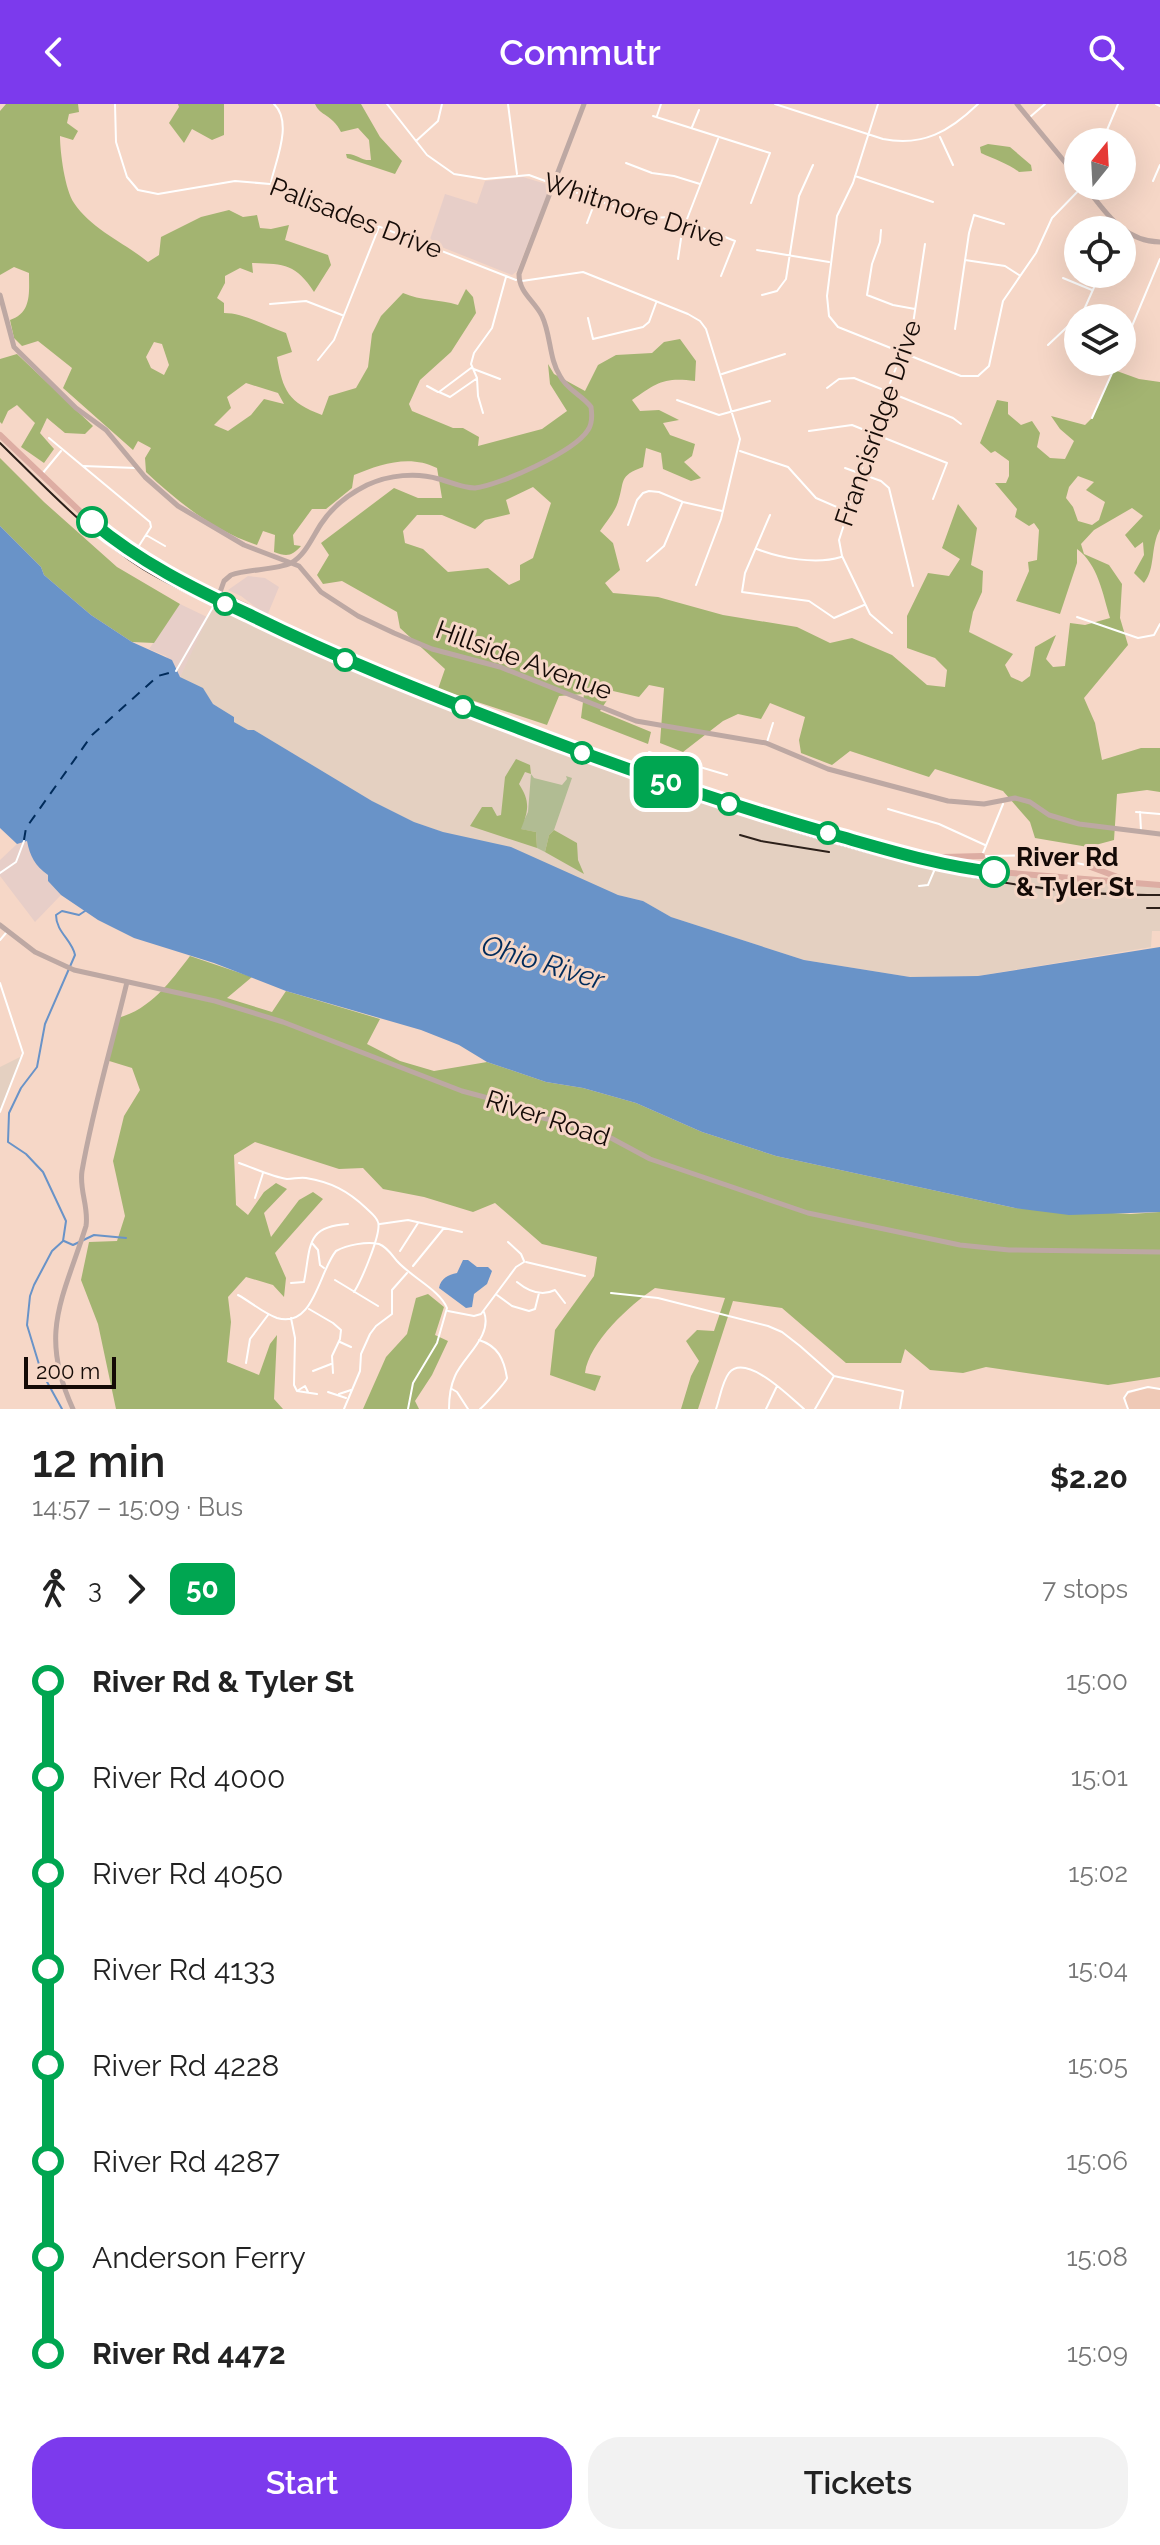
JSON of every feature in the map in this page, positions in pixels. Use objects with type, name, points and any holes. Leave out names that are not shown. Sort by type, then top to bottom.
[{"type":"main road","points":[[0,435],[86,517],[171,578],[246,606],[257,619],[414,689],[670,784],[786,821],[937,863],[986,871],[1160,885]]},
{"type":"main road","points":[[937,863],[943,857],[985,856]]},
{"type":"main road","points":[[1088,866],[1123,877],[1134,884]]},
{"type":"street","name":"Palisades Drive","points":[[115,104],[116,142],[127,177],[138,190],[158,194],[235,181],[270,184],[519,281]]},
{"type":"street","points":[[270,184],[283,122],[280,110],[274,104]]},
{"type":"street","name":"Whitmore Drive","points":[[387,104],[415,141],[440,166],[462,176],[485,179],[533,176],[645,218],[672,217],[735,241],[721,276]]},
{"type":"street","points":[[415,141],[438,121],[442,104]]},
{"type":"street","points":[[508,104],[517,175]]},
{"type":"street","points":[[176,671],[224,581],[231,575],[291,563],[335,507],[356,491],[372,483],[414,475],[464,487],[480,487],[541,465],[588,432],[592,419],[591,407],[569,389],[558,374],[544,320],[521,289],[519,281],[552,184],[584,104]]},
{"type":"street","points":[[661,104],[655,116],[770,153],[751,203]]},
{"type":"street","points":[[775,104],[886,140],[909,142],[939,134],[955,125],[978,104]]},
{"type":"street","points":[[878,104],[855,176],[837,216],[827,312],[832,323],[965,377],[981,374],[992,358],[1000,307],[1036,253],[1052,218],[1070,200]]},
{"type":"street","points":[[1017,104],[1064,161]]},
{"type":"street","points":[[1029,117],[1045,104]]},
{"type":"street","points":[[1108,128],[1118,104]]},
{"type":"street","points":[[691,128],[699,110]]},
{"type":"street","points":[[939,134],[953,165]]},
{"type":"street","points":[[678,259],[681,235],[718,137]]},
{"type":"street","points":[[626,163],[701,185]]},
{"type":"street","points":[[762,295],[774,292],[786,279],[799,196],[813,165]]},
{"type":"street","points":[[1153,181],[1160,165]]},
{"type":"street","points":[[855,176],[933,202]]},
{"type":"street","points":[[587,223],[595,200]]},
{"type":"street","points":[[1095,200],[1108,216]]},
{"type":"street","points":[[955,329],[974,215],[1004,224]]},
{"type":"street","points":[[318,360],[332,344],[380,226]]},
{"type":"street","points":[[881,230],[867,295],[893,305],[916,309]]},
{"type":"street","points":[[1136,239],[1160,242]]},
{"type":"street","name":"Francisridge Drive","points":[[892,633],[876,622],[865,605],[842,556],[839,540],[916,309],[925,244]]},
{"type":"street","points":[[757,250],[830,262]]},
{"type":"street","points":[[1136,316],[1160,259]]},
{"type":"street","points":[[965,260],[1005,266],[1020,276]]},
{"type":"street","points":[[519,281],[580,271],[700,321],[708,334],[740,435],[723,512],[696,585]]},
{"type":"street","points":[[439,392],[471,368],[474,353],[495,322],[501,302],[501,288],[507,276]]},
{"type":"street","points":[[1063,278],[1093,291]]},
{"type":"street","points":[[1048,345],[1081,315],[1094,288]]},
{"type":"street","name":"Hillside Avenue","points":[[0,295],[14,347],[76,408],[111,434],[137,468],[178,506],[244,545],[302,569],[316,588],[358,616],[432,649],[500,667],[636,721],[766,743],[828,769],[948,801],[984,804],[1015,798],[1049,815],[1079,824],[1160,834]]},
{"type":"street","points":[[270,304],[306,301],[344,316]]},
{"type":"street","points":[[588,318],[593,339],[640,329],[649,322],[657,301]]},
{"type":"street","points":[[721,375],[785,354]]},
{"type":"street","points":[[471,368],[477,378],[483,413]]},
{"type":"street","points":[[471,368],[500,379]]},
{"type":"street","points":[[1092,418],[1111,376]]},
{"type":"street","points":[[827,388],[839,379],[848,377],[953,418],[961,424]]},
{"type":"street","points":[[427,386],[450,397],[477,378]]},
{"type":"street","points":[[677,400],[714,414],[733,413],[770,401]]},
{"type":"street","points":[[809,431],[847,425],[947,463],[933,499]]},
{"type":"street","points":[[49,438],[110,491],[144,515],[151,526],[134,554]]},
{"type":"street","points":[[42,475],[62,450]]},
{"type":"street","points":[[738,450],[788,467],[820,501],[848,511]]},
{"type":"street","points":[[83,466],[137,468]]},
{"type":"street","points":[[845,468],[881,481],[891,492],[913,586]]},
{"type":"street","points":[[628,525],[637,500],[646,492],[659,492],[723,512]]},
{"type":"street","points":[[647,561],[664,546],[683,502]]},
{"type":"street","points":[[770,515],[745,573],[742,592],[809,601],[834,618],[865,605]]},
{"type":"street","points":[[146,535],[165,546]]},
{"type":"street","points":[[756,548],[772,554],[819,561],[842,556]]},
{"type":"street","points":[[302,569],[305,549]]},
{"type":"street","points":[[277,557],[277,565]]},
{"type":"street","points":[[1077,617],[1142,638],[1154,635],[1160,624]]},
{"type":"street","points":[[766,743],[773,723]]},
{"type":"street","points":[[649,752],[727,775]]},
{"type":"street","points":[[670,784],[679,761]]},
{"type":"street","points":[[986,871],[986,845],[1004,800]]},
{"type":"street","points":[[888,809],[939,824],[986,845]]},
{"type":"street","points":[[1141,831],[1138,812],[1160,814]]},
{"type":"street","points":[[0,873],[16,862],[24,841]]},
{"type":"street","points":[[985,856],[1038,855],[1088,866]]},
{"type":"street","points":[[919,886],[928,885],[937,863]]},
{"type":"street","name":"River Road","points":[[0,925],[45,958],[89,975],[215,1001],[283,1022],[462,1091],[514,1105],[543,1118],[598,1131],[650,1159],[808,1213],[960,1245],[1035,1251],[1160,1252]]},
{"type":"street","points":[[0,940],[7,932]]},
{"type":"street","points":[[73,1409],[56,1361],[57,1313],[86,1226],[82,1172],[101,1077],[127,982]]},
{"type":"street","points":[[0,983],[23,1053],[0,1112]]},
{"type":"street","points":[[239,1163],[288,1179],[307,1178],[343,1188],[375,1217],[379,1224],[367,1269],[354,1292]]},
{"type":"street","points":[[255,1198],[264,1171]]},
{"type":"street","points":[[379,1224],[404,1220],[462,1232]]},
{"type":"street","points":[[400,1251],[419,1222]]},
{"type":"street","points":[[291,1283],[304,1282],[311,1243],[322,1228],[348,1224]]},
{"type":"street","points":[[413,1266],[445,1227]]},
{"type":"street","points":[[508,1242],[521,1254],[524,1262]]},
{"type":"street","points":[[311,1243],[318,1250],[320,1265],[326,1269]]},
{"type":"street","points":[[238,1295],[269,1314],[281,1319],[291,1318],[308,1309],[333,1254],[339,1249],[373,1244],[385,1248],[407,1273],[442,1298],[447,1312],[437,1343],[413,1383],[408,1409]]},
{"type":"street","points":[[447,1312],[474,1316],[484,1312],[516,1267],[524,1262],[585,1276]]},
{"type":"street","points":[[344,1409],[370,1334],[392,1314],[392,1290],[407,1273]]},
{"type":"street","points":[[335,1280],[378,1306]]},
{"type":"street","points":[[517,1282],[539,1293],[555,1290],[565,1303]]},
{"type":"street","points":[[497,1295],[512,1306],[529,1311],[535,1309],[539,1293]]},
{"type":"street","points":[[611,1293],[658,1298],[776,1330],[834,1376],[903,1391],[900,1409]]},
{"type":"street","points":[[308,1309],[339,1327],[339,1341],[333,1351],[333,1373]]},
{"type":"street","points":[[449,1409],[456,1374],[470,1356],[486,1322],[484,1312]]},
{"type":"street","points":[[246,1363],[250,1339],[269,1314]]},
{"type":"street","points":[[291,1318],[295,1338],[294,1385],[297,1391]]},
{"type":"street","points":[[478,1339],[492,1344],[497,1350],[507,1378],[506,1383],[480,1409]]},
{"type":"street","points":[[339,1341],[351,1347]]},
{"type":"street","points":[[313,1371],[333,1364]]},
{"type":"street","points":[[716,1409],[727,1376],[734,1369],[759,1372],[804,1409]]},
{"type":"street","points":[[815,1409],[834,1376]]},
{"type":"street","points":[[297,1391],[305,1386],[308,1393]]},
{"type":"street","points":[[766,1409],[777,1386]]},
{"type":"street","points":[[1128,1409],[1124,1398],[1128,1392],[1148,1387],[1160,1389]]},
{"type":"street","points":[[451,1389],[457,1392],[468,1409]]},
{"type":"street","points":[[338,1395],[344,1390],[352,1390]]},
{"type":"street","points":[[297,1391],[317,1394]]},
{"type":"street","points":[[328,1392],[348,1399]]},
{"type":"shaded area","points":[[523,177],[546,184],[549,189],[517,271],[512,275],[429,242],[445,194],[477,204],[485,181]]},
{"type":"shaded area","points":[[248,576],[265,578],[279,587],[267,616],[228,590]]},
{"type":"shaded area","points":[[217,599],[414,689],[737,806],[950,865],[1160,885],[1160,931],[1152,931],[1151,947],[978,976],[910,977],[804,960],[671,917],[643,901],[618,895],[414,822],[372,801],[254,730],[234,722],[234,717],[213,704],[203,689],[180,677]]},
{"type":"shaded area","points":[[180,604],[209,620],[180,677],[166,656],[149,649]]},
{"type":"shaded area","points":[[27,840],[40,869],[48,875],[48,881],[61,895],[35,922],[0,876],[0,860],[17,844]]},
{"type":"shaded area","points":[[22,1056],[0,1113],[0,1067]]},
{"type":"shaded area","points":[[1148,1387],[1160,1389],[1160,1409],[1128,1409],[1125,1395]]},
{"type":"green space","points":[[6,104],[78,104],[79,112],[69,114],[67,123],[78,131],[73,140],[60,136],[71,197],[90,221],[148,262],[159,255],[161,237],[201,217],[229,210],[243,217],[257,215],[260,228],[289,225],[285,240],[328,255],[331,265],[314,292],[301,276],[288,267],[252,263],[253,273],[240,268],[225,276],[217,298],[224,303],[224,313],[247,317],[286,333],[292,352],[277,357],[285,387],[294,400],[322,415],[329,396],[356,388],[368,367],[372,334],[381,316],[403,293],[458,305],[466,289],[473,297],[476,313],[451,352],[420,380],[409,404],[412,411],[453,428],[463,428],[479,437],[478,446],[542,429],[567,411],[550,384],[548,364],[554,374],[585,391],[598,365],[616,355],[652,353],[664,342],[680,339],[696,361],[695,381],[661,383],[632,400],[640,411],[659,410],[679,420],[663,423],[670,435],[695,444],[692,456],[684,462],[701,478],[691,481],[663,469],[661,453],[646,448],[643,467],[626,476],[617,506],[600,531],[613,543],[620,570],[605,583],[613,593],[658,597],[723,615],[797,627],[830,643],[852,638],[892,655],[927,685],[945,687],[947,670],[935,658],[907,648],[907,616],[928,573],[949,576],[960,559],[942,548],[958,504],[977,528],[971,565],[983,571],[982,592],[969,632],[1013,654],[1005,665],[1011,677],[1022,682],[1030,676],[1035,647],[1056,635],[1046,659],[1053,667],[1065,666],[1070,623],[1085,625],[1110,618],[1095,571],[1077,549],[1077,563],[1060,614],[1016,601],[1029,571],[1028,562],[1037,560],[1039,530],[1034,523],[1029,526],[1015,517],[1017,509],[995,483],[1006,483],[1009,461],[995,451],[991,453],[980,443],[997,400],[1008,402],[1008,414],[1021,425],[1032,421],[1040,433],[1037,447],[1050,458],[1065,459],[1074,441],[1051,416],[1085,425],[1092,418],[1111,376],[1160,382],[1160,529],[1148,577],[1144,583],[1134,573],[1144,555],[1143,542],[1135,548],[1125,535],[1143,516],[1132,508],[1094,530],[1081,544],[1084,554],[1109,565],[1122,584],[1120,618],[1128,645],[1084,698],[1095,723],[1102,760],[1141,748],[1160,748],[1160,792],[1147,790],[1117,794],[1114,840],[1088,847],[1035,838],[1030,822],[1003,791],[935,769],[929,777],[850,751],[832,765],[801,753],[799,740],[805,717],[770,703],[761,719],[738,714],[723,721],[683,752],[660,743],[664,688],[649,685],[639,697],[613,691],[600,711],[651,732],[648,744],[581,718],[584,694],[559,696],[547,725],[438,689],[445,669],[400,628],[397,612],[342,581],[323,584],[317,575],[329,555],[321,543],[394,488],[418,498],[442,498],[437,468],[406,461],[385,464],[354,475],[352,488],[326,509],[312,509],[293,535],[294,545],[301,546],[292,554],[274,552],[275,535],[263,531],[257,545],[241,539],[211,524],[146,472],[145,458],[151,448],[138,441],[133,450],[63,388],[72,368],[38,341],[22,346],[14,338],[10,320],[26,307],[29,273],[14,267],[0,275],[0,111]],"holes":[[[154,342],[162,344],[169,365],[164,375],[151,368],[146,357]],[[246,383],[278,393],[284,404],[264,399],[251,415],[228,431],[214,425],[231,408],[227,397]],[[1078,476],[1094,482],[1086,490],[1105,502],[1099,520],[1092,525],[1078,521],[1066,498],[1069,487]],[[533,487],[551,503],[533,558],[520,565],[520,580],[509,585],[488,568],[448,572],[423,549],[405,543],[403,531],[417,515],[442,515],[475,529],[485,520],[510,514],[506,500]]]},
{"type":"green space","points":[[178,104],[224,104],[224,135],[212,140],[192,129],[184,143],[169,123]]},
{"type":"green space","points":[[315,104],[361,104],[380,137],[402,161],[395,174],[347,158],[346,154],[350,154],[371,160],[369,140],[358,128],[341,132]]},
{"type":"green space","points":[[988,144],[1010,147],[1031,165],[1032,171],[1019,172],[981,153],[980,147]]},
{"type":"green space","points":[[17,354],[93,426],[85,434],[65,433],[47,418],[40,433],[54,449],[44,463],[21,447],[35,423],[17,405],[8,411],[2,424],[0,422],[0,359]]},
{"type":"green space","points":[[0,458],[117,567],[180,604],[154,643],[132,642],[91,615],[44,575],[41,567],[0,526]]},
{"type":"green space","points":[[516,759],[530,765],[531,774],[525,772],[519,784],[527,806],[521,829],[536,832],[537,848],[470,826],[482,807],[492,807],[497,816],[501,815],[505,777]]},
{"type":"green space","points":[[531,774],[534,778],[562,785],[566,776],[572,778],[545,852],[537,848],[536,832],[520,829],[528,812]]},
{"type":"green space","points":[[554,830],[577,843],[578,860],[584,874],[545,852],[549,835]]},
{"type":"green space","points":[[190,956],[252,977],[227,998],[272,1012],[286,991],[380,1019],[367,1044],[400,1061],[434,1071],[487,1062],[546,1082],[583,1088],[636,1103],[702,1132],[776,1156],[1015,1208],[1131,1214],[1160,1212],[1160,1377],[1108,1385],[986,1367],[963,1373],[930,1370],[905,1349],[901,1363],[846,1363],[782,1308],[733,1301],[698,1409],[681,1409],[699,1361],[686,1341],[697,1330],[714,1331],[725,1298],[655,1288],[623,1314],[594,1349],[585,1373],[601,1376],[595,1391],[550,1375],[555,1330],[594,1276],[597,1257],[542,1244],[495,1203],[473,1212],[424,1197],[383,1189],[363,1168],[339,1169],[255,1142],[234,1155],[236,1205],[248,1215],[264,1192],[276,1183],[287,1189],[264,1213],[271,1237],[299,1200],[313,1192],[323,1199],[275,1253],[286,1278],[284,1297],[273,1285],[246,1277],[228,1297],[231,1322],[227,1362],[259,1375],[270,1344],[277,1335],[274,1399],[283,1409],[116,1409],[98,1324],[81,1280],[89,1242],[117,1241],[125,1216],[113,1161],[124,1116],[140,1090],[132,1068],[106,1060],[118,1018],[150,1001]]},
{"type":"green space","points":[[428,1294],[444,1307],[435,1335],[448,1341],[415,1401],[419,1409],[363,1409],[386,1357],[407,1334],[416,1298]]},
{"type":"water","name":"Ohio River","points":[[0,526],[41,567],[44,575],[91,615],[132,642],[172,660],[180,677],[203,688],[213,704],[234,717],[234,722],[254,730],[372,801],[414,822],[443,832],[511,847],[618,895],[643,901],[671,917],[804,960],[910,977],[978,976],[1160,947],[1160,1212],[1069,1215],[1015,1208],[776,1156],[702,1132],[636,1103],[583,1088],[546,1082],[487,1062],[459,1045],[421,1030],[286,991],[214,963],[134,938],[98,920],[61,895],[48,881],[48,875],[34,860],[27,841],[17,844],[0,828]]},
{"type":"water","points":[[463,1260],[492,1271],[487,1284],[474,1294],[472,1307],[466,1308],[439,1288],[445,1278],[457,1273]]},
{"type":"waterway","points":[[62,1409],[41,1371],[27,1325],[34,1285],[52,1251],[63,1241],[66,1221],[43,1172],[26,1154],[8,1142],[9,1113],[21,1088],[37,1067],[45,1024],[75,955],[56,915],[62,911],[79,915],[85,911]]},
{"type":"waterway","points":[[64,1241],[73,1245],[94,1235],[126,1238]]},
{"type":"ferry route","points":[[24,840],[26,828],[92,735],[158,676],[176,671]]},
{"type":"railway","points":[[0,443],[86,526],[143,569],[319,654],[477,720],[712,805],[875,854],[955,873],[1036,887],[1118,895],[1160,895]]},
{"type":"railway","points":[[740,835],[829,852]]},
{"type":"railway","points":[[1147,908],[1160,908]]},
{"type":"bus line","name":"50","points":[[92,522],[156,569],[185,585],[414,689],[593,757],[733,805],[913,857],[994,872]]},
{"type":"place","name":"River Rd & Tyler St","points":[[994,872]]}]
